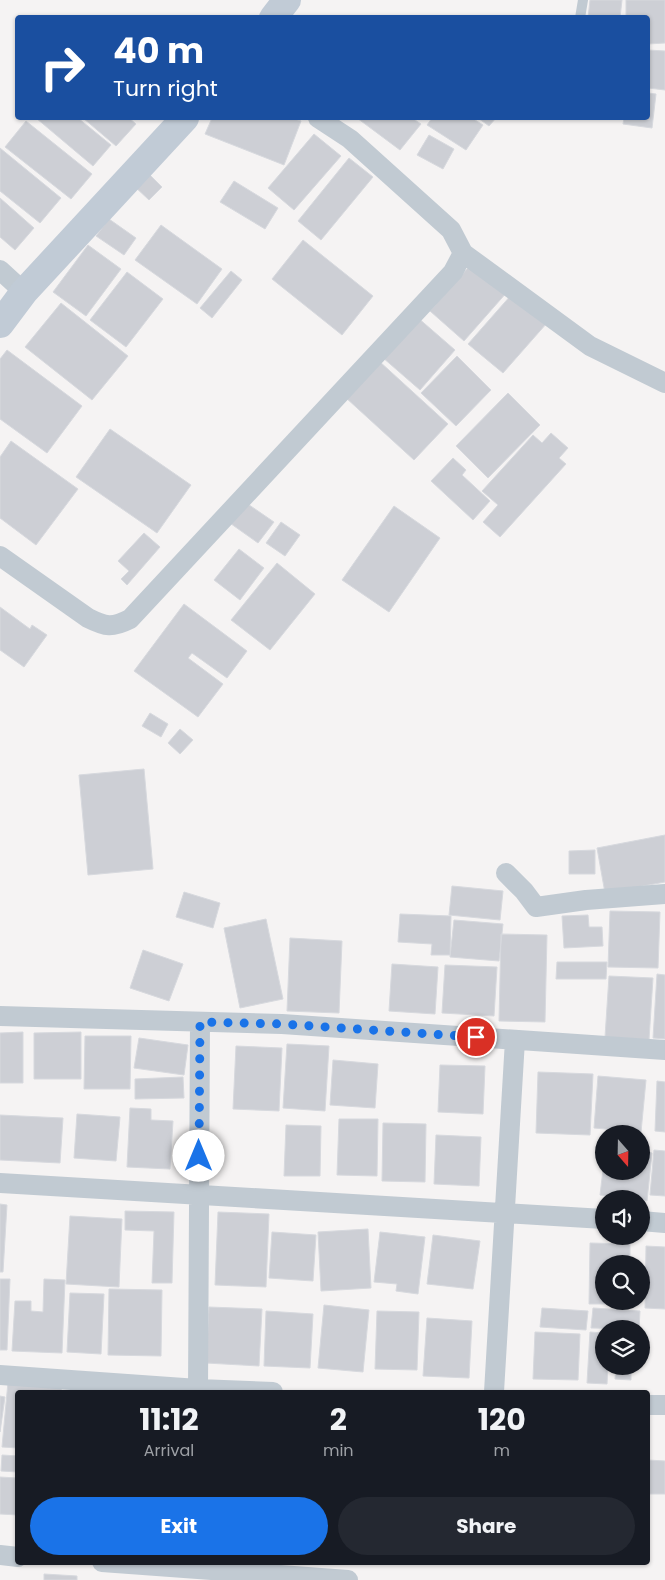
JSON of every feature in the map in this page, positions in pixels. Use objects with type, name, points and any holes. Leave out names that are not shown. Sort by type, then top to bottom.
[{"type":"main road","points":[[275,15],[287,0]]},
{"type":"main road","points":[[0,324],[24,292],[183,120]]},
{"type":"street","points":[[321,120],[350,139],[451,230],[463,253],[590,346],[665,383]]},
{"type":"street","points":[[0,556],[88,618],[103,626],[117,625],[130,619],[453,272],[463,253]]},
{"type":"street","points":[[0,270],[24,292]]},
{"type":"street","points":[[506,873],[524,891],[536,907],[586,900],[665,894]]},
{"type":"street","points":[[0,1016],[282,1024],[665,1050]]},
{"type":"street","points":[[198,1390],[200,1022]]},
{"type":"street","points":[[494,1390],[515,1040]]},
{"type":"street","points":[[0,1183],[595,1218]]},
{"type":"street","points":[[650,1222],[665,1223]]},
{"type":"street","points":[[0,1375],[186,1390]]},
{"type":"street","points":[[650,1405],[665,1405]]},
{"type":"street","points":[[0,1555],[15,1557]]},
{"type":"street","points":[[132,1565],[181,1570],[348,1580]]},
{"type":"lane","points":[[580,15],[583,0]]},
{"type":"building","points":[[590,0],[622,0],[620,15],[588,15]]},
{"type":"building","points":[[626,0],[665,0],[665,43],[650,44],[650,15],[626,15]]},
{"type":"building","points":[[650,50],[665,51],[665,90],[650,88]]},
{"type":"building","points":[[650,93],[656,94],[652,128],[623,124],[624,120],[650,120]]},
{"type":"building","points":[[38,120],[80,120],[111,145],[93,166]]},
{"type":"building","points":[[85,120],[131,120],[136,124],[116,146]]},
{"type":"building","points":[[211,120],[301,121],[284,165],[205,134]]},
{"type":"building","points":[[360,120],[415,120],[421,124],[400,150]]},
{"type":"building","points":[[431,120],[475,120],[483,125],[466,150],[427,125]]},
{"type":"building","points":[[481,120],[494,120],[489,126]]},
{"type":"building","points":[[26,121],[92,174],[71,199],[5,147]]},
{"type":"building","points":[[314,134],[341,156],[294,210],[268,188]]},
{"type":"building","points":[[429,135],[454,149],[443,169],[417,155]]},
{"type":"building","points":[[0,148],[61,198],[40,223],[0,191]]},
{"type":"building","points":[[349,158],[373,177],[321,240],[298,221]]},
{"type":"building","points":[[146,171],[162,187],[149,200],[133,185]]},
{"type":"building","points":[[234,181],[278,208],[265,229],[220,202]]},
{"type":"building","points":[[0,198],[34,228],[15,250],[0,237]]},
{"type":"building","points":[[109,219],[136,238],[124,255],[96,236]]},
{"type":"building","points":[[161,225],[222,269],[197,304],[135,260]]},
{"type":"building","points":[[303,240],[373,296],[342,335],[272,279]]},
{"type":"building","points":[[88,245],[121,269],[86,316],[53,292]]},
{"type":"building","points":[[474,261],[508,291],[464,341],[430,311]]},
{"type":"building","points":[[231,271],[242,280],[212,318],[200,308]]},
{"type":"building","points":[[127,272],[163,299],[126,347],[90,320]]},
{"type":"building","points":[[512,294],[547,323],[503,373],[468,344]]},
{"type":"building","points":[[61,303],[128,356],[92,400],[25,347]]},
{"type":"building","points":[[417,317],[455,350],[420,390],[382,357]]},
{"type":"building","points":[[7,350],[82,406],[47,453],[0,419],[0,359]]},
{"type":"building","points":[[457,356],[491,390],[456,426],[421,393]]},
{"type":"building","points":[[379,361],[448,424],[414,460],[345,397]]},
{"type":"building","points":[[508,393],[540,425],[488,478],[456,446]]},
{"type":"building","points":[[110,429],[191,485],[157,533],[76,477]]},
{"type":"building","points":[[551,433],[568,448],[559,458],[566,464],[500,537],[483,522],[498,505],[482,491],[533,435],[542,443]]},
{"type":"building","points":[[11,441],[78,489],[36,545],[0,518],[0,457]]},
{"type":"building","points":[[453,458],[466,470],[462,475],[490,501],[473,520],[431,481]]},
{"type":"building","points":[[242,500],[274,522],[258,543],[227,521]]},
{"type":"building","points":[[394,506],[440,538],[389,612],[342,580]]},
{"type":"building","points":[[281,522],[300,535],[285,556],[266,543]]},
{"type":"building","points":[[144,533],[160,547],[127,585],[121,579],[129,571],[118,561]]},
{"type":"building","points":[[239,549],[264,568],[240,600],[214,580]]},
{"type":"building","points":[[277,563],[315,594],[270,650],[231,620]]},
{"type":"building","points":[[184,604],[247,651],[227,678],[192,653],[188,658],[223,684],[198,717],[134,671]]},
{"type":"building","points":[[0,607],[30,629],[32,625],[47,635],[24,667],[0,650]]},
{"type":"building","points":[[150,713],[168,724],[161,737],[142,726]]},
{"type":"building","points":[[180,729],[193,740],[180,754],[168,743]]},
{"type":"building","points":[[144,769],[153,869],[88,875],[79,775]]},
{"type":"building","points":[[665,835],[665,882],[605,893],[597,848]]},
{"type":"building","points":[[595,850],[595,874],[569,874],[569,851]]},
{"type":"building","points":[[452,886],[503,891],[500,920],[449,915]]},
{"type":"building","points":[[184,892],[220,903],[213,928],[176,917]]},
{"type":"building","points":[[610,911],[660,912],[658,968],[608,967]]},
{"type":"building","points":[[400,914],[451,916],[450,955],[431,955],[432,944],[398,942]]},
{"type":"building","points":[[588,915],[589,927],[602,927],[603,946],[564,948],[562,916]]},
{"type":"building","points":[[266,919],[283,999],[240,1008],[224,928]]},
{"type":"building","points":[[454,920],[503,924],[499,961],[450,957]]},
{"type":"building","points":[[501,934],[547,935],[545,1022],[499,1021]]},
{"type":"building","points":[[290,938],[342,941],[339,1013],[287,1011]]},
{"type":"building","points":[[143,950],[183,964],[169,1001],[130,988]]},
{"type":"building","points":[[557,962],[607,962],[606,979],[556,979]]},
{"type":"building","points":[[392,964],[438,967],[435,1014],[389,1011]]},
{"type":"building","points":[[445,965],[497,967],[494,1016],[442,1013]]},
{"type":"building","points":[[657,974],[665,975],[665,1039],[653,1038]]},
{"type":"building","points":[[609,976],[653,978],[649,1040],[605,1037]]},
{"type":"building","points":[[23,1032],[23,1083],[0,1083],[0,1033]]},
{"type":"building","points":[[81,1032],[81,1079],[34,1079],[34,1033]]},
{"type":"building","points":[[85,1036],[131,1036],[130,1089],[84,1089]]},
{"type":"building","points":[[139,1038],[188,1045],[184,1075],[134,1068]]},
{"type":"building","points":[[287,1044],[329,1046],[325,1111],[283,1108]]},
{"type":"building","points":[[236,1046],[282,1048],[279,1111],[233,1109]]},
{"type":"building","points":[[333,1060],[378,1064],[375,1108],[330,1105]]},
{"type":"building","points":[[440,1065],[485,1066],[483,1114],[438,1112]]},
{"type":"building","points":[[538,1072],[593,1074],[590,1135],[536,1133]]},
{"type":"building","points":[[598,1076],[646,1080],[642,1125],[595,1125],[594,1128]]},
{"type":"building","points":[[183,1077],[184,1098],[135,1099],[135,1079]]},
{"type":"building","points":[[657,1081],[665,1082],[665,1132],[655,1131]]},
{"type":"building","points":[[130,1108],[151,1109],[151,1120],[173,1121],[170,1169],[127,1167]]},
{"type":"building","points":[[77,1114],[120,1117],[116,1161],[74,1158]]},
{"type":"building","points":[[0,1115],[63,1118],[60,1163],[0,1160]]},
{"type":"building","points":[[339,1119],[378,1119],[377,1176],[337,1175]]},
{"type":"building","points":[[383,1123],[426,1124],[425,1182],[382,1181]]},
{"type":"building","points":[[286,1125],[321,1126],[320,1176],[284,1176]]},
{"type":"building","points":[[436,1135],[481,1137],[479,1186],[434,1184]]},
{"type":"building","points":[[654,1150],[665,1151],[665,1196],[650,1195]]},
{"type":"building","points":[[650,1153],[652,1153],[650,1172]]},
{"type":"building","points":[[602,1180],[649,1180],[648,1190],[601,1190]]},
{"type":"building","points":[[0,1204],[7,1205],[3,1272],[0,1272]]},
{"type":"building","points":[[125,1211],[174,1212],[172,1283],[152,1283],[154,1231],[125,1230]]},
{"type":"building","points":[[218,1212],[269,1214],[266,1287],[215,1285]]},
{"type":"building","points":[[70,1216],[122,1219],[119,1287],[66,1284]]},
{"type":"building","points":[[368,1229],[371,1288],[321,1291],[318,1232]]},
{"type":"building","points":[[272,1232],[316,1235],[313,1281],[269,1278]]},
{"type":"building","points":[[380,1232],[425,1237],[418,1294],[396,1291],[397,1284],[374,1282]]},
{"type":"building","points":[[433,1235],[480,1241],[473,1289],[427,1284]]},
{"type":"building","points":[[590,1243],[595,1243],[595,1245],[630,1245],[630,1255],[595,1255],[595,1304],[589,1304]]},
{"type":"building","points":[[646,1246],[665,1247],[665,1309],[650,1308],[650,1255],[646,1255]]},
{"type":"building","points":[[0,1279],[10,1279],[7,1350],[0,1350]]},
{"type":"building","points":[[44,1279],[65,1280],[62,1353],[12,1351],[15,1301],[31,1301],[31,1311],[43,1312]]},
{"type":"building","points":[[109,1289],[162,1290],[161,1356],[108,1355]]},
{"type":"building","points":[[70,1293],[104,1294],[101,1354],[67,1352]]},
{"type":"building","points":[[324,1305],[369,1310],[363,1372],[318,1368]]},
{"type":"building","points":[[209,1307],[262,1309],[259,1366],[206,1363]]},
{"type":"building","points":[[542,1308],[588,1311],[586,1330],[540,1327]]},
{"type":"building","points":[[593,1308],[595,1310],[640,1311],[640,1320],[595,1320],[595,1328],[591,1328]]},
{"type":"building","points":[[266,1311],[313,1314],[310,1368],[264,1366]]},
{"type":"building","points":[[377,1311],[419,1312],[417,1370],[375,1369]]},
{"type":"building","points":[[427,1318],[472,1321],[469,1378],[423,1376]]},
{"type":"building","points":[[535,1332],[580,1334],[578,1380],[533,1379]]},
{"type":"building","points":[[590,1332],[595,1332],[595,1375],[608,1375],[607,1384],[587,1383]]},
{"type":"building","points":[[615,1375],[631,1375],[631,1380],[615,1379]]},
{"type":"building","points":[[8,1382],[62,1387],[61,1390],[15,1390],[15,1448],[2,1447]]},
{"type":"building","points":[[0,1396],[5,1397],[0,1432]]},
{"type":"building","points":[[2,1455],[15,1456],[15,1472],[1,1471]]},
{"type":"building","points":[[650,1460],[665,1461],[665,1494],[650,1494]]},
{"type":"building","points":[[0,1477],[15,1478],[15,1515],[0,1514]]},
{"type":"building","points":[[44,1574],[77,1576],[77,1580],[44,1580]]},
{"type":"route","points":[[199,1156],[200,1022],[282,1024],[476,1037]]}]
